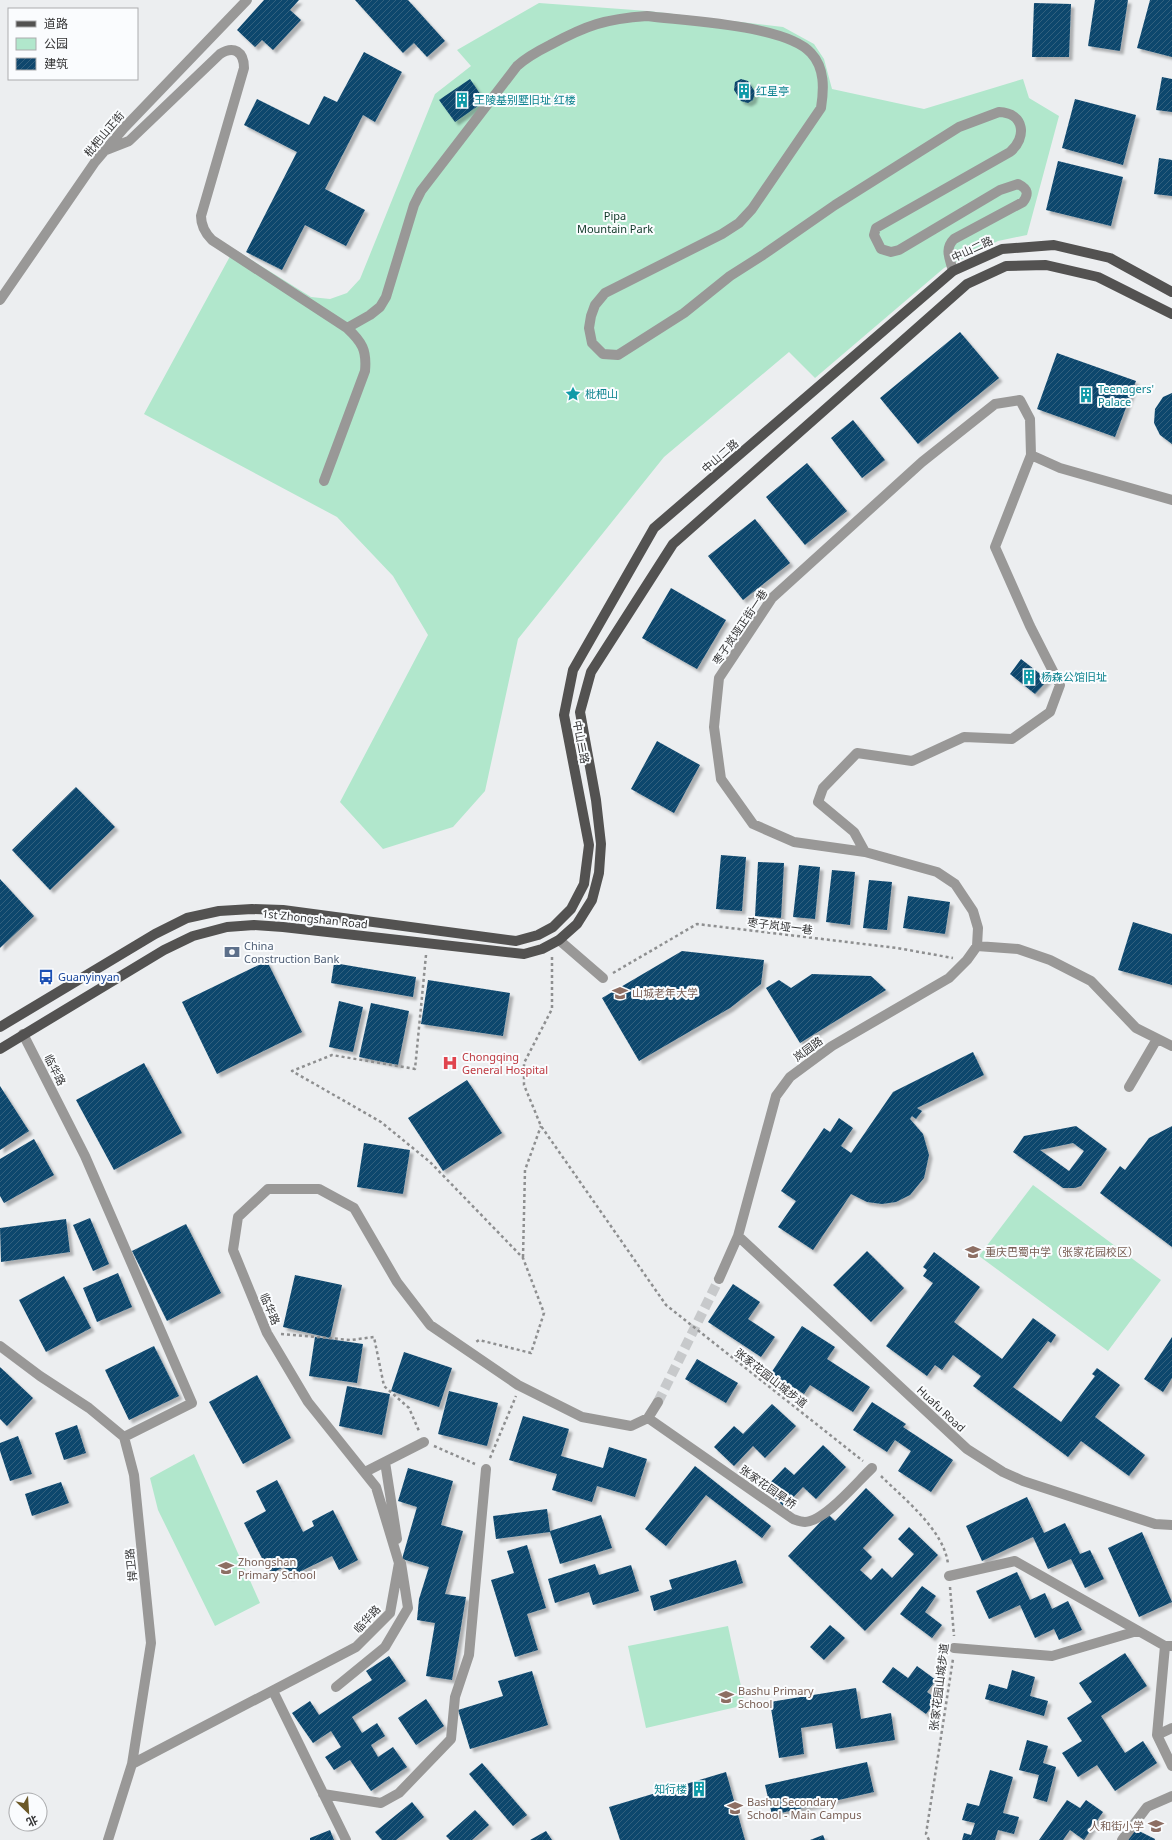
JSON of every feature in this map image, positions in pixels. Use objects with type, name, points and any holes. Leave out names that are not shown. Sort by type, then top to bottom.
[{"type":"main road","name":"中山二路","points":[[553,926],[571,909],[584,884],[589,845],[564,715],[573,670],[654,528],[953,271],[1002,249],[1054,245],[1110,258],[1172,292]]},
{"type":"main road","name":"中山二路","points":[[556,942],[577,924],[592,900],[602,860],[596,800],[580,712],[591,672],[672,544],[967,284],[1006,266],[1046,265],[1098,277],[1172,314]]},
{"type":"main road","name":"1st Zhongshan Road","points":[[0,1027],[155,934],[187,918],[219,911],[252,909],[283,910],[516,941],[538,935],[553,926]]},
{"type":"main road","name":"1st Zhongshan Road","points":[[0,1049],[164,950],[193,936],[227,927],[283,927],[524,954],[534,952],[556,942]]},
{"type":"street","name":"枇杷山正街","points":[[0,300],[95,162],[124,128],[247,0]]},
{"type":"street","points":[[347,328],[370,315],[380,307],[391,286],[414,205],[422,191],[517,66],[524,59],[578,30],[605,21],[634,17],[647,16],[778,34],[802,45],[812,53],[818,64],[824,89],[821,108],[752,209],[740,223],[722,234],[605,293],[595,305],[589,328],[592,343],[603,354],[618,356],[684,313],[730,276],[764,256],[835,205],[959,127],[999,112],[1006,112],[1014,117],[1022,129],[1022,137],[1018,145],[1010,152],[876,228],[874,235],[881,249],[891,252],[899,250],[1000,190],[1018,184],[1024,187],[1027,191],[1027,197],[1023,202],[954,239],[948,245],[947,251],[953,271]]},
{"type":"street","points":[[106,150],[129,141],[220,54],[226,50],[236,50],[242,54],[244,68],[201,216],[204,229],[212,240],[347,328],[363,346],[366,358],[365,371],[324,481]]},
{"type":"street","name":"枣子岚垭正街一巷","points":[[977,946],[978,928],[973,911],[955,884],[937,872],[865,852],[794,842],[753,824],[721,779],[714,727],[719,678],[772,598],[922,462],[995,404],[1020,400],[1030,419],[1031,455]]},
{"type":"street","points":[[865,852],[854,832],[818,802],[822,788],[857,753],[912,761],[964,736],[1012,739],[1050,712],[1060,685],[1030,626],[995,547],[1031,455],[1060,468],[1172,500]]},
{"type":"street","points":[[556,942],[603,978]]},
{"type":"street","points":[[977,946],[1018,949],[1056,963],[1091,981],[1136,1028],[1172,1046]]},
{"type":"street","name":"岚园路","points":[[719,1279],[738,1236],[776,1096],[782,1085],[832,1046],[949,978],[967,960],[977,946]]},
{"type":"street","name":"临华路","points":[[23,1034],[85,1156],[192,1403],[124,1437]]},
{"type":"street","points":[[1129,1087],[1157,1039]]},
{"type":"street","name":"临华路","points":[[132,1764],[356,1647],[390,1613],[398,1563],[376,1487],[308,1402],[267,1333],[233,1250],[238,1217],[268,1188],[319,1189],[354,1208],[397,1282],[430,1325],[520,1386],[582,1417],[631,1426],[648,1418]]},
{"type":"street","name":"Huafu Road","points":[[738,1236],[961,1444],[985,1462],[1023,1481],[1155,1524],[1172,1526]]},
{"type":"street","points":[[0,1346],[40,1376],[89,1408],[124,1437]]},
{"type":"street","points":[[648,1418],[658,1402]]},
{"type":"street","name":"张家花园旱桥","points":[[648,1418],[793,1519],[804,1522],[816,1519],[828,1510],[872,1468]]},
{"type":"street","name":"捍卫路","points":[[108,1840],[132,1764],[151,1643],[134,1475],[124,1437]]},
{"type":"street","points":[[365,1472],[424,1442]]},
{"type":"street","points":[[336,1686],[385,1647],[408,1608],[385,1462]]},
{"type":"street","points":[[323,1794],[381,1803],[399,1793],[451,1739],[455,1697],[469,1655],[486,1469]]},
{"type":"street","points":[[949,1576],[1015,1561],[1137,1631],[1169,1646],[1157,1735],[1172,1766]]},
{"type":"street","points":[[954,1648],[1052,1656],[1137,1631]]},
{"type":"street","points":[[273,1691],[346,1840]]},
{"type":"street","points":[[1157,1735],[1172,1728]]},
{"type":"street","points":[[1122,1840],[1148,1807],[1172,1796]]},
{"type":"path","name":"枣子岚垭一巷","points":[[603,978],[697,924],[897,948],[967,960]]},
{"type":"path","name":"张家花园山城步道","points":[[556,942],[552,1009],[524,1063],[524,1085],[541,1126],[666,1305],[872,1468],[927,1520],[938,1538],[943,1550],[947,1561],[949,1576],[954,1648],[926,1834],[929,1840]]},
{"type":"path","points":[[427,944],[415,1069],[332,1055],[292,1071],[387,1127],[430,1162],[523,1258]]},
{"type":"path","points":[[465,1349],[479,1340],[531,1353],[544,1313],[523,1258],[526,1170],[541,1126]]},
{"type":"path","points":[[267,1333],[351,1340],[374,1337],[384,1386],[409,1408],[424,1442],[486,1469],[520,1386]]},
{"type":"green space","name":"Pipa Mountain Park","points":[[539,3],[648,11],[783,27],[814,44],[824,59],[832,89],[924,109],[1023,79],[1029,98],[1059,116],[1027,235],[998,241],[944,268],[815,378],[789,352],[664,457],[518,639],[485,791],[453,827],[383,849],[340,802],[428,635],[393,576],[337,517],[144,414],[234,249],[311,297],[330,299],[347,293],[360,279],[435,94],[471,66],[457,50]]},
{"type":"green space","points":[[1033,1185],[1161,1280],[1108,1351],[979,1256]]},
{"type":"green space","points":[[194,1454],[260,1603],[215,1626],[158,1510],[150,1478]]},
{"type":"green space","points":[[728,1626],[745,1705],[646,1728],[628,1646]]},
{"type":"building","points":[[264,0],[299,0],[290,10],[301,20],[273,50],[262,40],[255,47],[237,30]]},
{"type":"building","points":[[355,0],[408,0],[445,41],[427,57],[414,43],[403,53]]},
{"type":"building","points":[[1095,0],[1128,0],[1120,51],[1088,46]]},
{"type":"building","points":[[1150,0],[1172,0],[1172,57],[1137,48]]},
{"type":"building","points":[[1034,3],[1071,4],[1069,57],[1032,57]]},
{"type":"building","points":[[364,52],[402,72],[375,122],[363,115],[325,189],[365,210],[346,246],[305,225],[282,270],[246,252],[297,152],[244,125],[257,99],[309,125],[324,96],[337,102]]},
{"type":"building","points":[[1162,77],[1172,79],[1172,112],[1156,110]]},
{"type":"building","name":"王陵基别墅旧址 红楼","points":[[470,79],[485,101],[455,122],[439,100]]},
{"type":"building","name":"红星亭","points":[[741,79],[748,81],[755,92],[753,100],[748,103],[741,101],[734,90],[735,82]]},
{"type":"building","points":[[1075,99],[1136,115],[1123,165],[1062,148]]},
{"type":"building","points":[[1159,158],[1172,160],[1172,196],[1154,194]]},
{"type":"building","points":[[1058,161],[1123,177],[1111,226],[1046,210]]},
{"type":"building","points":[[960,332],[999,378],[918,444],[880,398]]},
{"type":"building","name":"Teenagers' Palace","points":[[1057,353],[1136,381],[1115,437],[1037,409]]},
{"type":"building","name":"Teenagers' Palace","points":[[1172,393],[1172,444],[1160,435],[1154,423],[1155,409],[1163,397]]},
{"type":"building","points":[[853,420],[885,460],[862,478],[831,438]]},
{"type":"building","points":[[807,463],[847,511],[805,545],[766,497]]},
{"type":"building","points":[[755,519],[790,563],[743,600],[708,556]]},
{"type":"building","points":[[671,588],[726,620],[697,669],[642,638]]},
{"type":"building","name":"杨森公馆旧址","points":[[1021,659],[1048,680],[1035,694],[1010,674]]},
{"type":"building","points":[[657,741],[700,765],[674,813],[631,789]]},
{"type":"building","points":[[76,787],[115,827],[50,890],[12,850]]},
{"type":"building","points":[[721,855],[746,857],[742,911],[716,909]]},
{"type":"building","points":[[758,862],[784,863],[781,918],[755,916]]},
{"type":"building","points":[[799,865],[820,867],[815,919],[793,917]]},
{"type":"building","points":[[832,870],[855,872],[850,925],[826,922]]},
{"type":"building","points":[[0,879],[34,916],[0,948]]},
{"type":"building","points":[[869,880],[892,882],[887,930],[863,928]]},
{"type":"building","points":[[908,896],[950,902],[945,934],[903,928]]},
{"type":"building","points":[[1133,922],[1172,934],[1172,985],[1118,970]]},
{"type":"building","points":[[682,951],[764,960],[761,984],[730,1008],[639,1061],[602,998]]},
{"type":"building","points":[[267,961],[302,1032],[217,1074],[182,1002]]},
{"type":"building","points":[[334,963],[416,977],[413,997],[331,983]]},
{"type":"building","points":[[812,974],[871,976],[886,990],[800,1043],[766,988],[779,980],[791,988]]},
{"type":"building","points":[[428,980],[510,993],[503,1036],[421,1024]]},
{"type":"building","points":[[339,1001],[363,1007],[353,1052],[329,1047]]},
{"type":"building","points":[[371,1003],[409,1011],[398,1065],[359,1057]]},
{"type":"building","points":[[973,1052],[984,1075],[917,1108],[922,1111],[916,1119],[912,1116],[910,1119],[923,1134],[929,1155],[924,1178],[910,1195],[896,1202],[882,1204],[867,1202],[851,1194],[813,1250],[778,1227],[796,1201],[781,1191],[824,1128],[830,1132],[839,1118],[853,1128],[841,1146],[851,1153],[893,1092]]},
{"type":"building","points":[[144,1063],[182,1133],[114,1170],[76,1100]]},
{"type":"building","points":[[467,1080],[502,1133],[443,1171],[408,1118]]},
{"type":"building","points":[[0,1086],[29,1131],[0,1150]]},
{"type":"building","points":[[1076,1126],[1107,1149],[1081,1186],[1075,1188],[1063,1188],[1013,1152],[1024,1136]],"holes":[[[1073,1143],[1084,1151],[1069,1171],[1040,1150]]]},
{"type":"building","points":[[1172,1126],[1172,1247],[1100,1193],[1120,1166],[1125,1170],[1149,1138]]},
{"type":"building","points":[[34,1139],[54,1175],[4,1203],[0,1196],[0,1159]]},
{"type":"building","points":[[364,1143],[410,1150],[403,1194],[357,1187]]},
{"type":"building","points":[[90,1218],[109,1264],[93,1271],[73,1225]]},
{"type":"building","points":[[66,1219],[70,1252],[1,1262],[0,1228]]},
{"type":"building","points":[[186,1224],[221,1293],[167,1321],[132,1251]]},
{"type":"building","points":[[867,1251],[904,1288],[871,1322],[833,1285]]},
{"type":"building","points":[[934,1252],[980,1287],[954,1322],[1002,1359],[1033,1318],[1056,1335],[1051,1343],[1048,1341],[1013,1387],[1061,1422],[1095,1376],[1092,1374],[1097,1368],[1120,1385],[1095,1417],[1145,1455],[1129,1476],[1081,1441],[1068,1457],[973,1386],[981,1376],[953,1355],[942,1370],[935,1365],[927,1376],[886,1346],[933,1283],[923,1276],[927,1270],[923,1267]]},
{"type":"building","points":[[118,1273],[132,1307],[97,1322],[83,1288]]},
{"type":"building","points":[[295,1275],[342,1285],[330,1338],[283,1327]]},
{"type":"building","points":[[64,1276],[91,1328],[46,1352],[19,1300]]},
{"type":"building","points":[[733,1284],[760,1302],[748,1319],[775,1337],[761,1357],[708,1322]]},
{"type":"building","points":[[802,1326],[835,1347],[827,1359],[870,1387],[853,1412],[810,1385],[804,1394],[771,1373]]},
{"type":"building","points":[[315,1337],[363,1344],[357,1383],[309,1376]]},
{"type":"building","points":[[1172,1337],[1172,1378],[1163,1392],[1144,1379]]},
{"type":"building","points":[[154,1346],[179,1396],[129,1420],[105,1370]]},
{"type":"building","points":[[404,1352],[452,1368],[439,1407],[391,1391]]},
{"type":"building","points":[[697,1359],[738,1383],[726,1403],[685,1379]]},
{"type":"building","points":[[0,1367],[33,1398],[7,1426],[0,1419]]},
{"type":"building","points":[[257,1375],[291,1438],[243,1464],[209,1402]]},
{"type":"building","points":[[347,1386],[390,1394],[382,1435],[339,1426]]},
{"type":"building","points":[[449,1391],[498,1403],[487,1446],[438,1434]]},
{"type":"building","points":[[872,1402],[906,1424],[903,1427],[953,1460],[931,1492],[898,1471],[911,1451],[895,1440],[887,1452],[853,1430]]},
{"type":"building","points":[[772,1404],[796,1426],[765,1458],[753,1446],[734,1466],[714,1447],[734,1426],[743,1434]]},
{"type":"building","points":[[523,1416],[569,1429],[561,1456],[603,1468],[609,1447],[647,1459],[635,1497],[597,1486],[592,1502],[552,1490],[557,1474],[509,1460]]},
{"type":"building","points":[[77,1425],[86,1453],[64,1460],[55,1433]]},
{"type":"building","points":[[18,1436],[32,1474],[10,1481],[0,1451],[0,1443]]},
{"type":"building","points":[[823,1445],[846,1467],[816,1499],[803,1487],[784,1507],[765,1488],[785,1467],[794,1475]]},
{"type":"building","points":[[695,1466],[771,1526],[762,1538],[706,1495],[666,1546],[645,1529]]},
{"type":"building","points":[[408,1468],[453,1481],[441,1525],[463,1531],[445,1594],[466,1597],[452,1680],[426,1676],[435,1623],[417,1620],[419,1599],[429,1567],[402,1559],[417,1507],[398,1501]]},
{"type":"building","points":[[277,1480],[303,1532],[314,1526],[312,1521],[333,1510],[358,1560],[339,1570],[332,1556],[289,1577],[284,1567],[270,1574],[244,1523],[266,1511],[256,1491]]},
{"type":"building","points":[[61,1482],[69,1503],[32,1516],[25,1494]]},
{"type":"building","points":[[866,1488],[894,1515],[863,1548],[872,1557],[860,1570],[871,1580],[882,1568],[892,1578],[914,1554],[898,1539],[909,1527],[938,1555],[865,1631],[788,1556],[828,1514],[835,1521]]},
{"type":"building","points":[[1027,1497],[1044,1533],[1065,1523],[1080,1554],[1090,1550],[1104,1579],[1085,1588],[1071,1559],[1048,1569],[1033,1537],[982,1561],[966,1526]]},
{"type":"building","points":[[547,1509],[550,1531],[601,1515],[612,1548],[560,1564],[550,1532],[496,1539],[493,1516]]},
{"type":"building","points":[[1142,1532],[1172,1602],[1139,1617],[1108,1548]]},
{"type":"building","points":[[527,1545],[546,1608],[527,1614],[538,1650],[515,1657],[491,1580],[514,1573],[507,1551]]},
{"type":"building","points":[[736,1560],[743,1583],[654,1611],[650,1596],[672,1589],[669,1580]]},
{"type":"building","points":[[595,1564],[599,1575],[631,1565],[639,1591],[593,1605],[589,1592],[555,1603],[548,1579]]},
{"type":"building","points":[[1017,1572],[1030,1600],[1045,1593],[1052,1609],[1068,1601],[1082,1630],[1059,1640],[1054,1629],[1035,1638],[1020,1605],[989,1619],[976,1591]]},
{"type":"building","points":[[922,1586],[936,1596],[925,1612],[942,1625],[932,1638],[900,1614]]},
{"type":"building","points":[[830,1625],[845,1638],[824,1660],[810,1647]]},
{"type":"building","points":[[1125,1653],[1147,1686],[1101,1716],[1125,1753],[1143,1741],[1157,1763],[1115,1791],[1097,1765],[1078,1777],[1062,1753],[1082,1741],[1067,1718],[1092,1702],[1079,1683]]},
{"type":"building","points":[[389,1656],[406,1681],[352,1717],[362,1733],[377,1723],[385,1736],[371,1745],[378,1757],[393,1747],[407,1767],[371,1791],[350,1760],[334,1770],[325,1757],[341,1747],[331,1731],[313,1743],[292,1713],[310,1701],[319,1715],[372,1680],[366,1671]]},
{"type":"building","points":[[917,1666],[936,1680],[927,1692],[937,1699],[926,1714],[882,1682],[893,1667],[908,1678]]},
{"type":"building","points":[[1012,1670],[1035,1677],[1030,1696],[1048,1701],[1044,1716],[985,1699],[989,1684],[1007,1689]]},
{"type":"building","points":[[532,1671],[548,1725],[470,1749],[458,1710],[503,1696],[498,1681]]},
{"type":"building","points":[[856,1688],[861,1719],[891,1713],[895,1740],[836,1749],[832,1723],[801,1728],[804,1754],[779,1758],[770,1702]]},
{"type":"building","points":[[426,1699],[444,1726],[416,1745],[398,1718]]},
{"type":"building","points":[[1027,1740],[1048,1746],[1043,1763],[1056,1767],[1047,1802],[1033,1798],[1039,1775],[1019,1770]]},
{"type":"building","points":[[867,1762],[874,1792],[772,1815],[765,1785]]},
{"type":"building","points":[[482,1763],[527,1815],[513,1826],[469,1774]]},
{"type":"building","points":[[990,1770],[1013,1777],[1003,1813],[1019,1817],[1014,1834],[998,1830],[995,1840],[962,1840],[964,1833],[971,1835],[975,1823],[962,1820],[967,1803],[979,1806]]},
{"type":"building","name":"知行楼","points":[[726,1772],[745,1840],[620,1840],[609,1807]]},
{"type":"building","points":[[1067,1800],[1080,1808],[1086,1800],[1103,1812],[1084,1840],[1070,1830],[1063,1840],[1039,1840]]},
{"type":"building","points":[[412,1802],[424,1817],[396,1840],[382,1840],[375,1832]]},
{"type":"building","points":[[475,1810],[489,1825],[472,1840],[450,1840],[446,1836]]},
{"type":"building","points":[[1133,1828],[1155,1839],[1155,1840],[1128,1840]]},
{"type":"building","points":[[330,1830],[334,1840],[310,1840],[310,1838]]},
{"type":"building","points":[[546,1831],[552,1840],[530,1840]]},
{"type":"building","points":[[823,1835],[825,1840],[810,1840]]},
{"type":"tunnel","points":[[658,1402],[719,1279]]},
{"type":"place","name":"红星亭","points":[[744,91]]},
{"type":"place","name":"王陵基别墅旧址 红楼","points":[[462,100]]},
{"type":"place","name":"枇杷山","points":[[573,394]]},
{"type":"place","name":"Teenagers' Palace","points":[[1086,395]]},
{"type":"place","name":"杨森公馆旧址","points":[[1029,677]]},
{"type":"place","name":"China Construction Bank","points":[[232,952]]},
{"type":"place","name":"Guanyinyan","points":[[46,977]]},
{"type":"place","name":"山城老年大学","points":[[620,993]]},
{"type":"place","name":"Chongqing General Hospital","points":[[450,1063]]},
{"type":"place","name":"重庆巴蜀中学（张家花园校区）","points":[[973,1252]]},
{"type":"place","name":"Zhongshan Primary School","points":[[226,1568]]},
{"type":"place","name":"Bashu Primary School","points":[[726,1697]]},
{"type":"place","name":"知行楼","points":[[699,1789]]},
{"type":"place","name":"Bashu Secondary School - Main Campus","points":[[735,1808]]},
{"type":"place","name":"人和街小学","points":[[1156,1826]]}]
